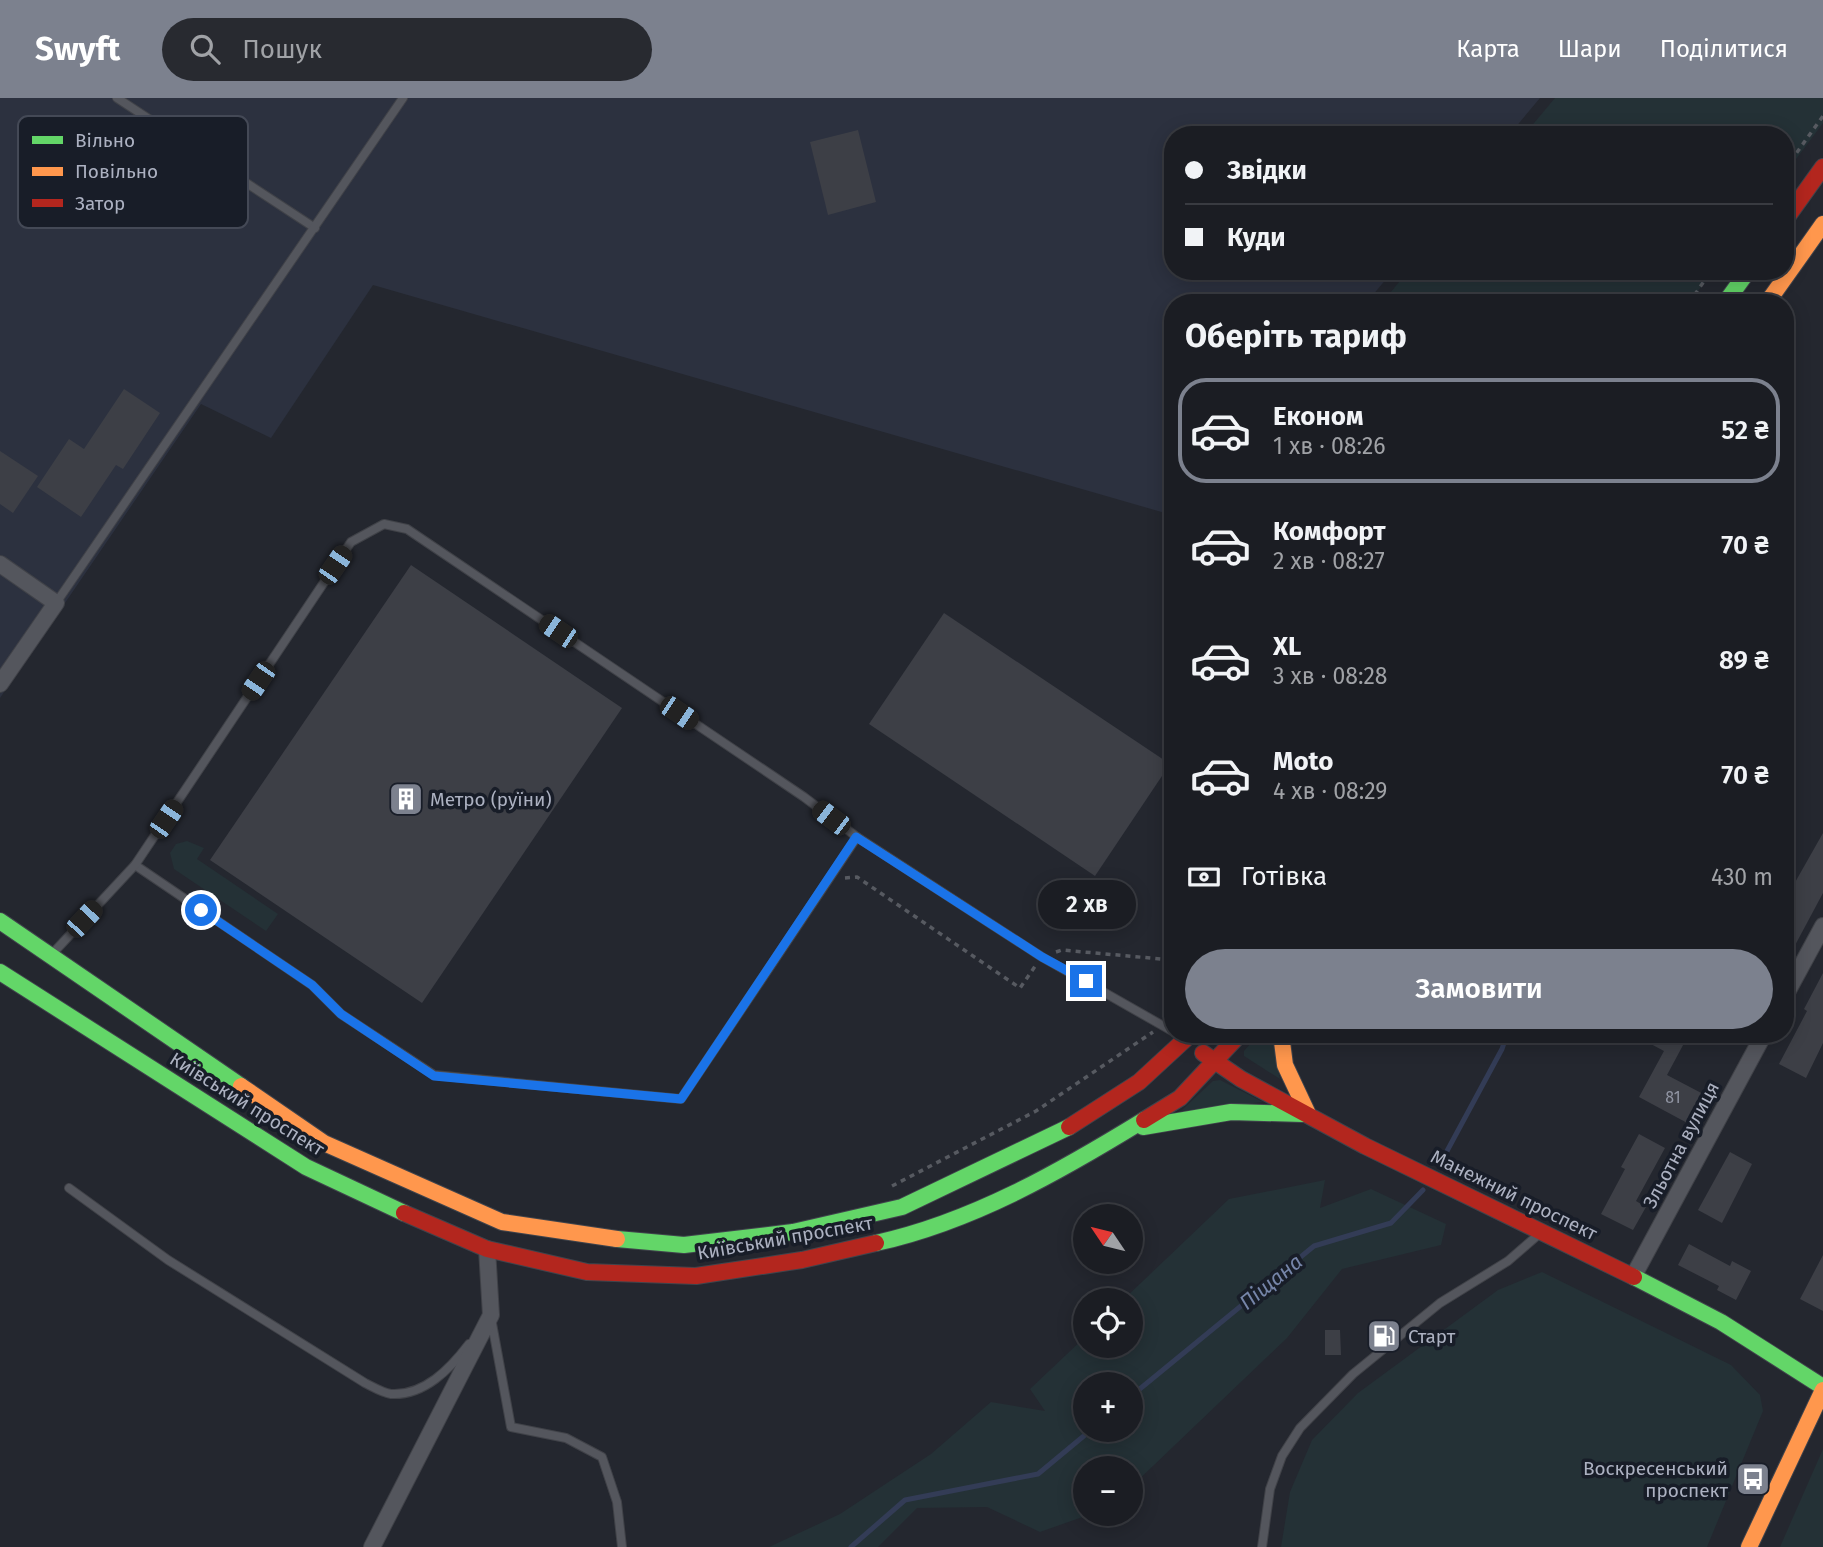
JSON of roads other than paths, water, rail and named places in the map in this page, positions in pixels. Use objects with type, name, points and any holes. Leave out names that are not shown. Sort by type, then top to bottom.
[{"type":"main road","points":[[1794,207],[1823,167]]},
{"type":"main road","points":[[1794,265],[1823,225]]},
{"type":"main road","name":"Київський проспект","points":[[0,921],[324,1143],[502,1222],[588,1237],[684,1245],[793,1232],[990,1185],[1128,1130],[1180,1098],[1232,1043]]},
{"type":"main road","name":"Київський проспект","points":[[0,972],[306,1167],[389,1208],[487,1249],[587,1272],[696,1276],[802,1260],[909,1236],[990,1185],[1076,1122],[1139,1082],[1175,1043]]},
{"type":"main road","name":"Манежний проспект","points":[[1191,1043],[1215,1063],[1344,1135],[1541,1233],[1634,1275],[1772,1350],[1823,1389]]},
{"type":"main road","points":[[1128,1130],[1231,1112],[1308,1114],[1292,1084],[1283,1055],[1282,1043]]},
{"type":"main road","points":[[1749,1547],[1823,1389]]},
{"type":"street","points":[[0,564],[56,603],[0,684]]},
{"type":"street","points":[[1794,979],[1823,926]]},
{"type":"street","name":"Зльотна вулиця","points":[[1634,1275],[1759,1043]]},
{"type":"street","points":[[372,1547],[491,1315],[487,1249]]},
{"type":"lane","points":[[117,98],[144,116]]},
{"type":"lane","points":[[56,603],[403,98]]},
{"type":"lane","points":[[248,184],[315,228]]},
{"type":"lane","points":[[51,956],[135,865],[351,542],[384,524],[407,529],[804,797],[856,837],[1042,957],[1164,1026]]},
{"type":"lane","points":[[135,865],[312,985],[341,1014],[434,1076],[681,1099],[856,837]]},
{"type":"lane","points":[[69,1188],[168,1259],[365,1383],[389,1394],[418,1392],[456,1361],[491,1315]]},
{"type":"lane","points":[[1262,1547],[1270,1489],[1282,1456],[1300,1428],[1353,1374],[1440,1303],[1508,1261],[1541,1233]]},
{"type":"lane","points":[[491,1315],[511,1427],[566,1438],[602,1457],[617,1502],[622,1547]]},
{"type":"waterway","name":"Піщана","points":[[1440,1164],[1504,1043]]},
{"type":"waterway","name":"Піщана","points":[[1143,1386],[1314,1246],[1391,1223],[1423,1190]]},
{"type":"waterway","name":"Піщана","points":[[851,1547],[905,1500],[1038,1474],[1077,1442]]},
{"type":"place","name":"Метро (руїни)","points":[[406,799]]},
{"type":"place","name":"Старт","points":[[1384,1336]]},
{"type":"place","name":"Воскресенський проспект","points":[[1753,1479]]}]
